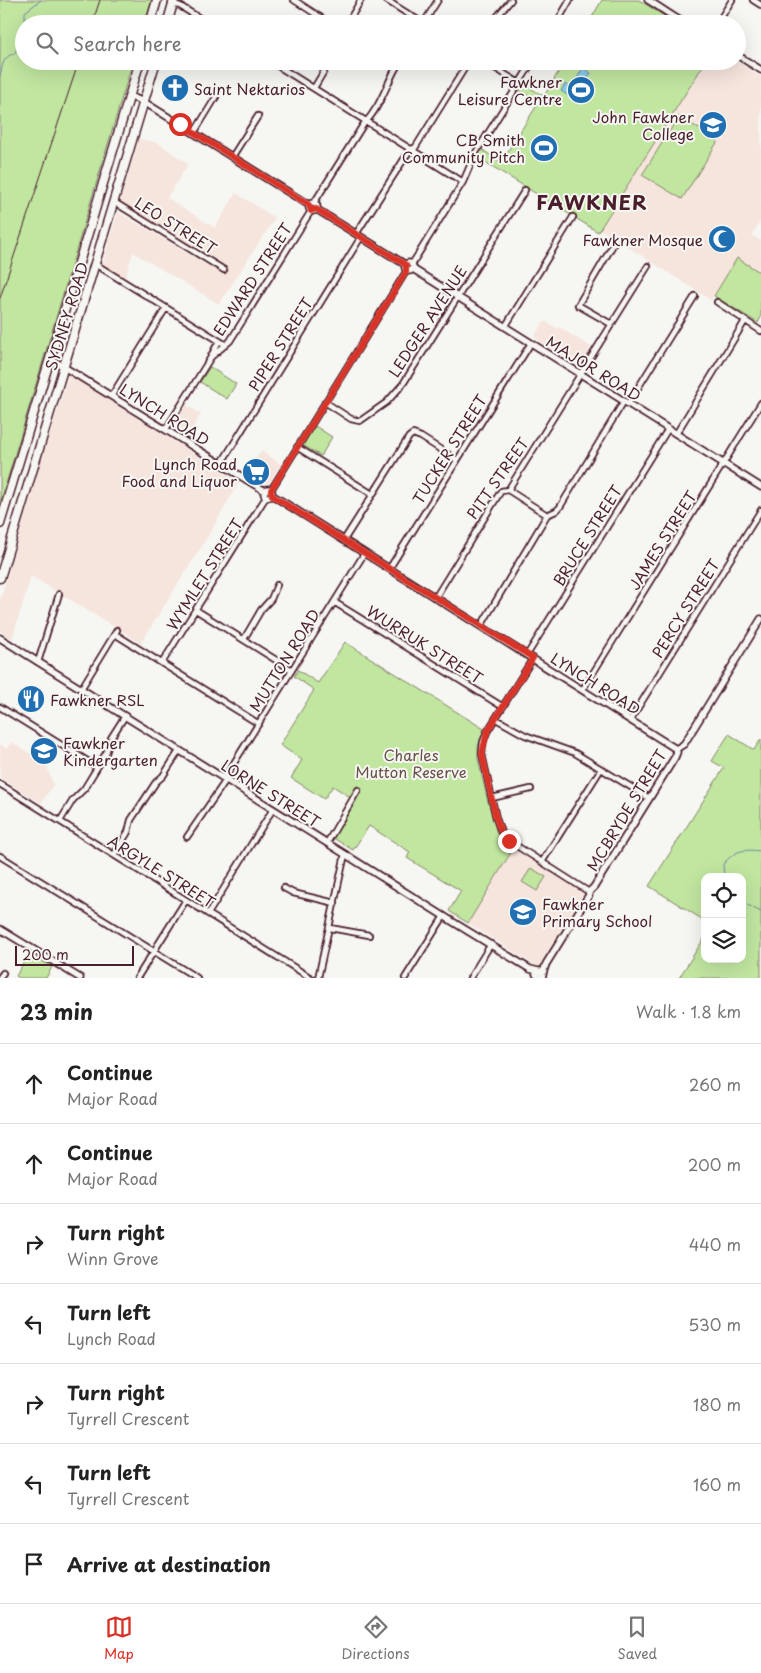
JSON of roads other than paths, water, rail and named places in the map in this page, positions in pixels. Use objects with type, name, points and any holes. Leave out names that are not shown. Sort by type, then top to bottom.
[{"type":"highway","points":[[153,15],[158,0]]},
{"type":"highway","points":[[170,15],[174,2]]},
{"type":"highway","name":"SYDNEY ROAD","points":[[0,524],[137,70]]},
{"type":"highway","name":"SYDNEY ROAD","points":[[0,578],[153,70]]},
{"type":"street","points":[[294,0],[317,15]]},
{"type":"street","points":[[352,15],[361,0]]},
{"type":"street","points":[[386,0],[411,15]]},
{"type":"street","points":[[428,15],[438,0]]},
{"type":"street","points":[[498,15],[510,0]]},
{"type":"street","points":[[561,15],[570,0]]},
{"type":"street","points":[[648,0],[670,15]]},
{"type":"street","points":[[723,15],[732,0]]},
{"type":"street","points":[[753,0],[761,5]]},
{"type":"street","points":[[174,2],[194,15]]},
{"type":"street","points":[[746,61],[761,70]]},
{"type":"street","points":[[285,70],[463,182]]},
{"type":"street","points":[[314,88],[325,70]]},
{"type":"street","name":"EDWARD STREET","points":[[211,357],[230,341],[384,96],[389,78],[394,70]]},
{"type":"street","name":"PIPER STREET","points":[[221,464],[411,149],[415,148],[463,70]]},
{"type":"street","points":[[498,70],[519,83]]},
{"type":"street","name":"WYMLET STREET","points":[[162,663],[463,182],[475,154],[527,70]]},
{"type":"street","name":"MAJOR ROAD","points":[[129,96],[144,102],[761,487]]},
{"type":"street","points":[[194,133],[216,97]]},
{"type":"street","points":[[232,157],[258,116]]},
{"type":"street","name":"LEDGER AVENUE","points":[[325,402],[351,419],[360,421],[387,402],[403,384],[525,190]]},
{"type":"street","name":"LEO STREET","points":[[114,202],[224,270]]},
{"type":"street","points":[[505,327],[573,218]]},
{"type":"street","points":[[612,324],[578,305],[613,244]]},
{"type":"street","points":[[95,264],[226,345]]},
{"type":"street","name":"PITT STREET","points":[[435,598],[500,491],[508,490],[648,266]]},
{"type":"street","points":[[481,626],[547,515],[560,507],[695,296]]},
{"type":"street","points":[[716,302],[761,331]]},
{"type":"street","points":[[112,395],[166,308]]},
{"type":"street","points":[[676,434],[746,321]]},
{"type":"street","name":"EDWARD STREET","points":[[166,430],[219,341]]},
{"type":"street","name":"TUCKER STREET","points":[[389,569],[531,343]]},
{"type":"street","name":"LYNCH ROAD","points":[[51,359],[112,395],[676,749]]},
{"type":"street","name":"JAMES STREET","points":[[583,689],[761,403]]},
{"type":"street","name":"BRUCE STREET","points":[[589,892],[509,841],[501,832],[496,818],[482,754],[487,732],[503,708],[530,656],[668,429]]},
{"type":"street","points":[[344,540],[408,437],[413,434],[421,437],[457,460]]},
{"type":"street","points":[[297,447],[372,494]]},
{"type":"street","points":[[508,490],[547,515]]},
{"type":"street","name":"PERCY STREET","points":[[631,719],[761,510]]},
{"type":"street","name":"MUTTON ROAD","points":[[187,837],[364,554]]},
{"type":"street","points":[[244,639],[261,610],[271,599],[277,584]]},
{"type":"street","points":[[38,662],[59,594]]},
{"type":"street","name":"WURRUK STREET","points":[[334,602],[503,708]]},
{"type":"street","points":[[196,610],[292,670]]},
{"type":"street","name":"MCBRYDE STREET","points":[[540,975],[589,895],[589,892],[594,887],[677,754],[676,749],[684,744],[761,619]]},
{"type":"street","points":[[81,689],[116,632],[259,724]]},
{"type":"street","name":"LORNE STREET","points":[[0,638],[540,975]]},
{"type":"street","points":[[0,707],[97,767]]},
{"type":"street","points":[[60,821],[73,800],[84,789],[106,753],[111,738],[125,716]]},
{"type":"street","points":[[496,719],[525,735],[575,753],[649,798]]},
{"type":"street","points":[[114,855],[128,832],[131,820],[154,784],[163,776],[179,751]]},
{"type":"street","points":[[542,862],[601,769]]},
{"type":"street","name":"ARGYLE STREET","points":[[0,784],[312,978]]},
{"type":"street","points":[[492,798],[531,789]]},
{"type":"street","points":[[327,843],[358,790]]},
{"type":"street","points":[[208,914],[273,809]]},
{"type":"street","points":[[318,978],[345,854]]},
{"type":"street","points":[[0,856],[197,978]]},
{"type":"street","points":[[284,888],[292,893],[335,903]]},
{"type":"street","points":[[137,978],[186,900]]},
{"type":"street","points":[[406,978],[444,916]]},
{"type":"street","points":[[0,928],[80,978]]},
{"type":"street","points":[[330,928],[369,935]]},
{"type":"street","points":[[470,978],[491,944]]},
{"type":"water","points":[[582,70],[591,73],[575,100],[561,91],[565,84],[571,88]]},
{"type":"waterway","points":[[25,15],[25,12],[41,0]]},
{"type":"waterway","points":[[0,76],[4,62],[15,53]]},
{"type":"waterway","points":[[724,873],[723,864],[736,853],[749,850],[761,851]]},
{"type":"waterway","points":[[746,904],[761,912]]},
{"type":"railway","points":[[95,15],[100,0]]},
{"type":"railway","points":[[0,298],[76,70]]},
{"type":"place","name":"Saint Nektarios","points":[[175,88]]},
{"type":"place","name":"Fawkner Leisure Centre","points":[[581,90]]},
{"type":"place","name":"John Fawkner College","points":[[713,125]]},
{"type":"place","name":"CB Smith Community Pitch","points":[[544,148]]},
{"type":"place","name":"Fawkner Mosque","points":[[722,239]]},
{"type":"place","name":"Lynch Road Food and Liquor","points":[[256,472]]},
{"type":"place","name":"Fawkner RSL","points":[[31,699]]},
{"type":"place","name":"Fawkner Kindergarten","points":[[44,751]]},
{"type":"place","name":"Fawkner Primary School","points":[[523,912]]},
{"type":"district","name":"FAWKNER","points":[[592,202]]},
{"type":"park label","name":"Charles Mutton Reserve","points":[[411,762]]}]
